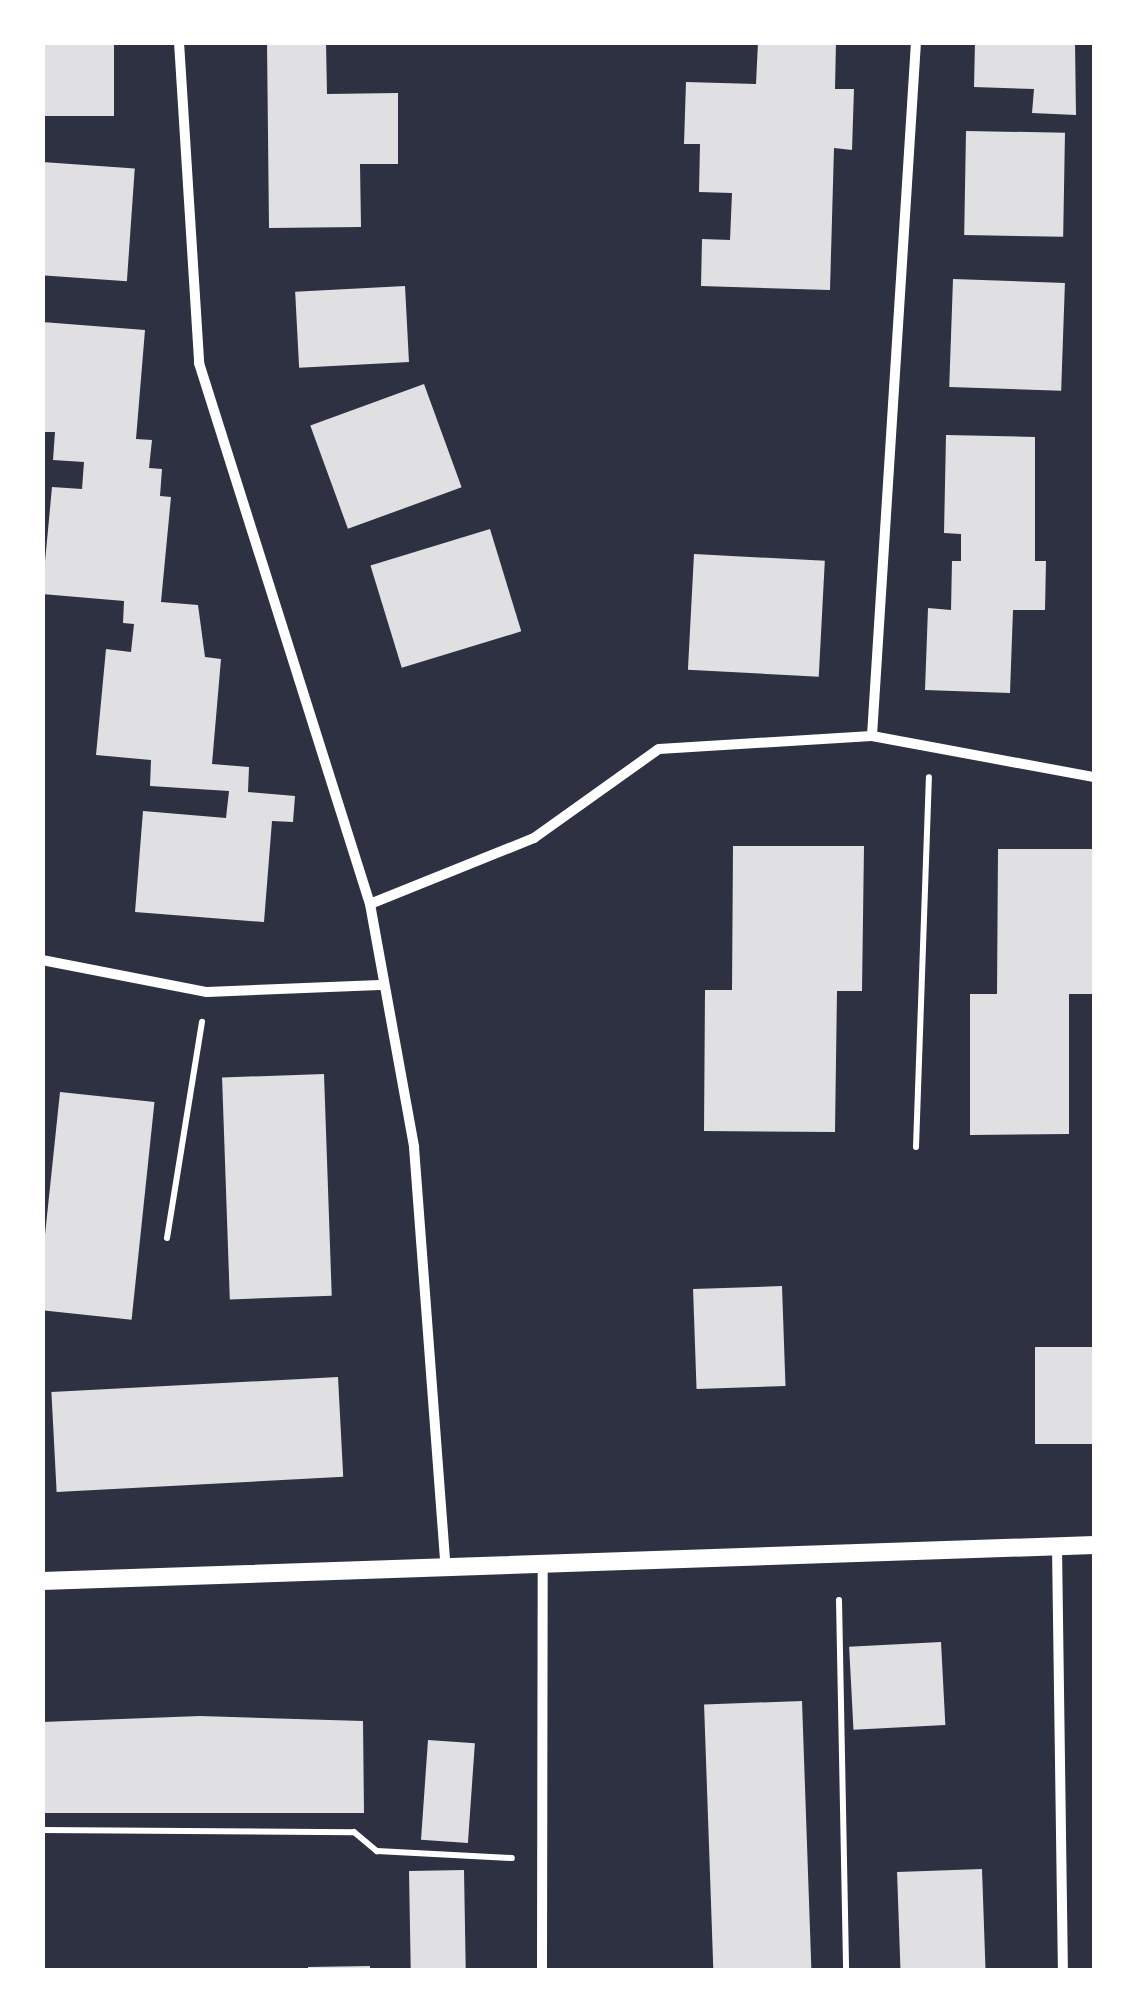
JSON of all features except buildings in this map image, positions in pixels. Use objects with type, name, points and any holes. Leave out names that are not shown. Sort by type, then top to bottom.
[{"type":"street","points":[[180,42],[200,363],[370,904],[380,986],[421,1194],[444,1562]]},
{"type":"street","points":[[872,736],[916,42]]},
{"type":"street","points":[[370,904],[534,838],[659,750],[872,736],[930,740],[1094,776]]},
{"type":"street","points":[[42,960],[207,992],[380,986]]},
{"type":"street","points":[[42,1581],[444,1562],[543,1564],[1094,1545]]},
{"type":"street","points":[[1056,1547],[1063,1970]]},
{"type":"street","points":[[542,1970],[543,1564]]},
{"type":"path","points":[[916,1147],[930,740]]},
{"type":"path","points":[[167,1238],[207,992]]},
{"type":"path","points":[[838,1600],[846,1970]]},
{"type":"path","points":[[42,1830],[354,1832],[377,1851],[543,1859]]}]
